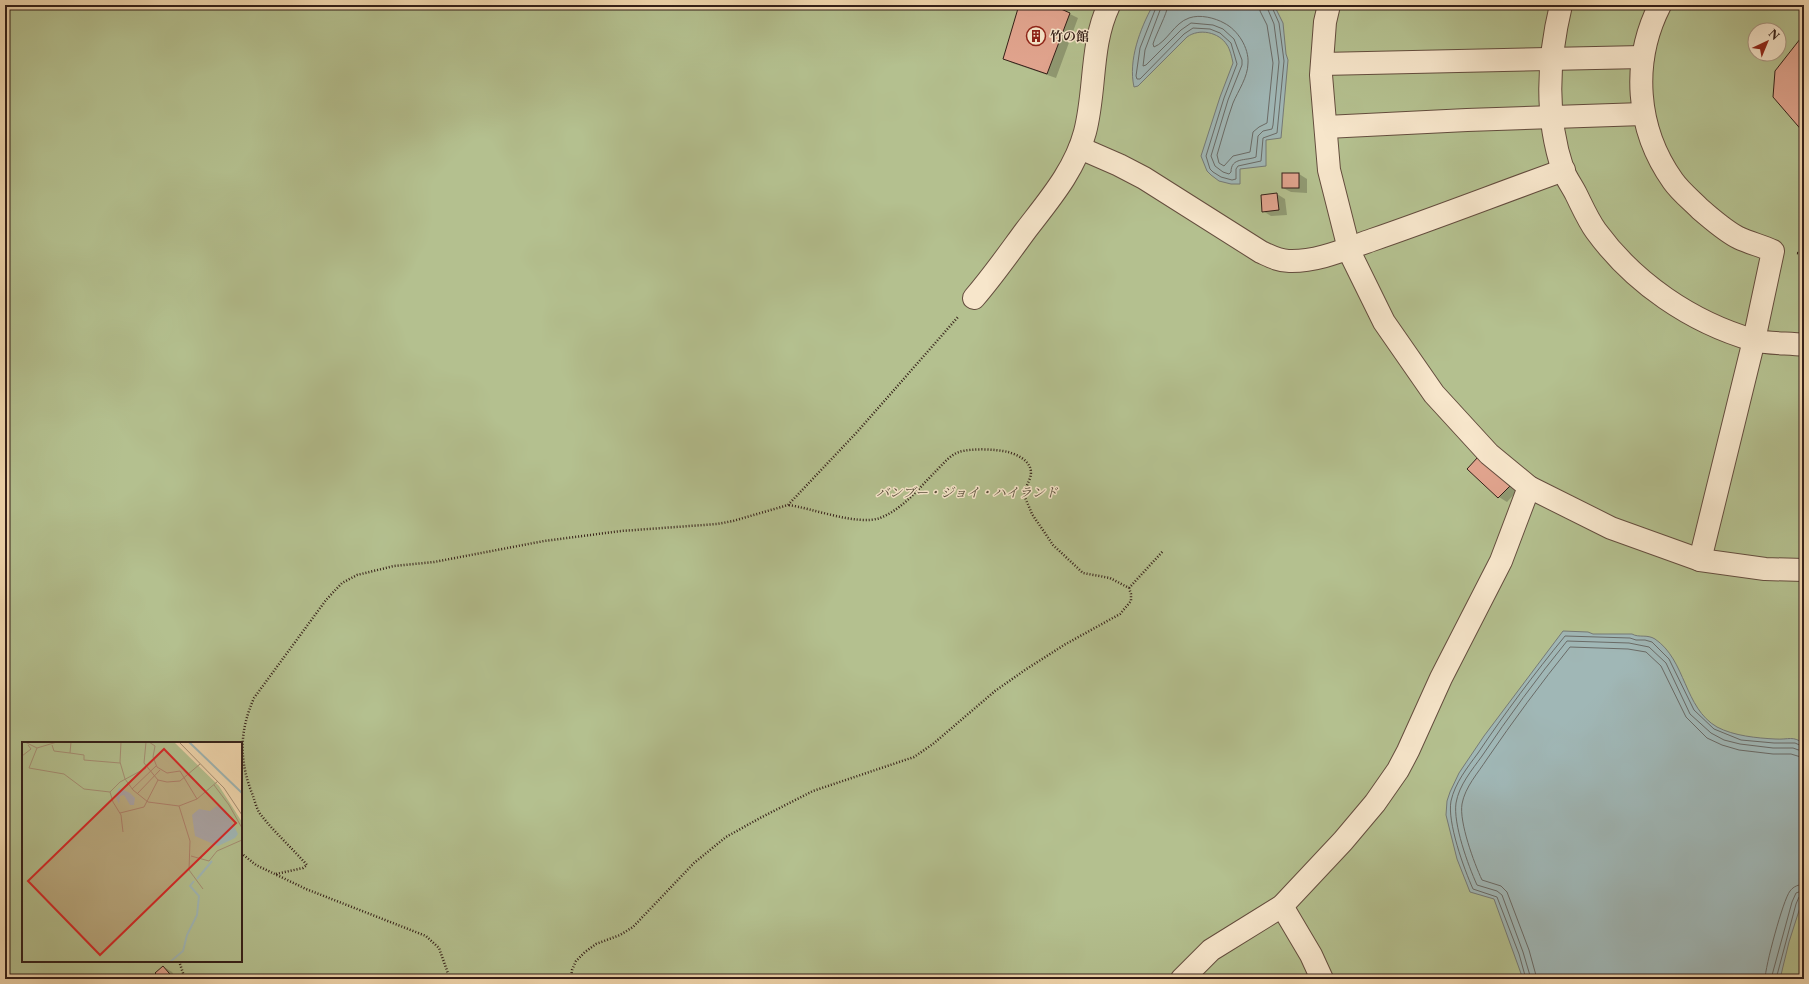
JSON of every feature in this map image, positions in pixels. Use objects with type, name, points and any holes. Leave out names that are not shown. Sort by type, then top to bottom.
[{"type":"street","points":[[974,298],[1004,262],[1072,166],[1085,132],[1097,40],[1101,24],[1109,5]]},
{"type":"street","points":[[1329,5],[1321,74],[1329,170],[1350,253],[1384,322],[1434,394],[1489,454],[1529,487],[1611,528],[1700,560],[1765,569],[1804,570]]},
{"type":"street","points":[[1559,5],[1551,58],[1550,92],[1552,118],[1564,170],[1595,230],[1610,249],[1646,284],[1704,322],[1754,340],[1804,345]]},
{"type":"street","points":[[1660,5],[1643,57],[1641,91],[1643,114],[1654,149],[1673,182],[1707,215],[1723,228],[1739,238],[1773,251],[1754,340],[1700,560]]},
{"type":"street","points":[[1322,64],[1643,57]]},
{"type":"street","points":[[1326,127],[1467,120],[1643,114]]},
{"type":"street","points":[[1080,148],[1144,178],[1261,252],[1280,260],[1291,261],[1320,257],[1349,248],[1411,227],[1564,170]]},
{"type":"street","points":[[1182,979],[1212,950],[1282,906],[1343,841],[1375,804],[1398,770],[1441,678],[1501,561],[1529,487]]},
{"type":"street","points":[[1282,906],[1311,955],[1322,979]]},
{"type":"path","points":[[788,505],[858,431],[974,298]]},
{"type":"path","points":[[276,874],[303,868],[308,865],[260,814],[250,789],[243,763],[242,742],[245,725],[254,698],[311,619],[342,583],[357,575],[394,566],[434,562],[544,541],[615,532],[717,524],[733,521],[788,505],[845,517],[867,520],[880,518],[906,502],[944,463],[960,452],[984,450],[1004,451],[1020,455],[1029,464],[1031,472],[1024,489],[1024,495],[1032,514],[1053,545],[1083,573],[1110,578],[1129,588],[1132,594],[1131,601],[1120,614],[1064,645],[1025,670],[995,691],[939,739],[914,757],[813,792],[760,818],[726,837],[694,863],[633,927],[596,944],[576,960],[572,970],[571,979]]},
{"type":"path","points":[[1129,588],[1163,551]]},
{"type":"path","points":[[242,854],[256,864],[306,889],[426,936],[439,948],[450,979]]},
{"type":"path","points":[[179,962],[185,979]]},
{"type":"green space","name":"バンブー・ジョイ・ハイランド","points":[[5,5],[1804,5],[1804,979],[5,979]]},
{"type":"water","points":[[1153,5],[1274,5],[1283,23],[1288,60],[1281,138],[1266,140],[1266,166],[1240,169],[1240,184],[1231,184],[1219,181],[1207,171],[1201,156],[1220,97],[1233,63],[1227,45],[1219,37],[1214,34],[1203,32],[1192,34],[1187,37],[1138,86],[1134,87],[1133,66],[1136,45]]},
{"type":"water","points":[[1563,631],[1588,632],[1593,634],[1632,634],[1655,639],[1665,648],[1673,659],[1698,708],[1706,719],[1717,727],[1731,733],[1746,736],[1794,739],[1804,744],[1804,895],[1789,942],[1780,979],[1523,979],[1494,899],[1470,892],[1457,859],[1446,815],[1447,801],[1459,773],[1484,736]]},
{"type":"building","name":"竹の館","points":[[1019,5],[1052,5],[1070,13],[1047,74],[1003,59]]},
{"type":"building","points":[[1804,34],[1804,133],[1773,97],[1775,71],[1782,62],[1787,62],[1787,56]]},
{"type":"building","points":[[1282,173],[1299,173],[1299,188],[1282,188]]},
{"type":"building","points":[[1277,193],[1279,210],[1262,212],[1261,195]]},
{"type":"building","points":[[1478,457],[1510,486],[1498,498],[1467,469]]},
{"type":"building","points":[[163,966],[174,979],[161,979],[155,973]]},
{"type":"place","name":"竹の館","points":[[1036,36]]}]
